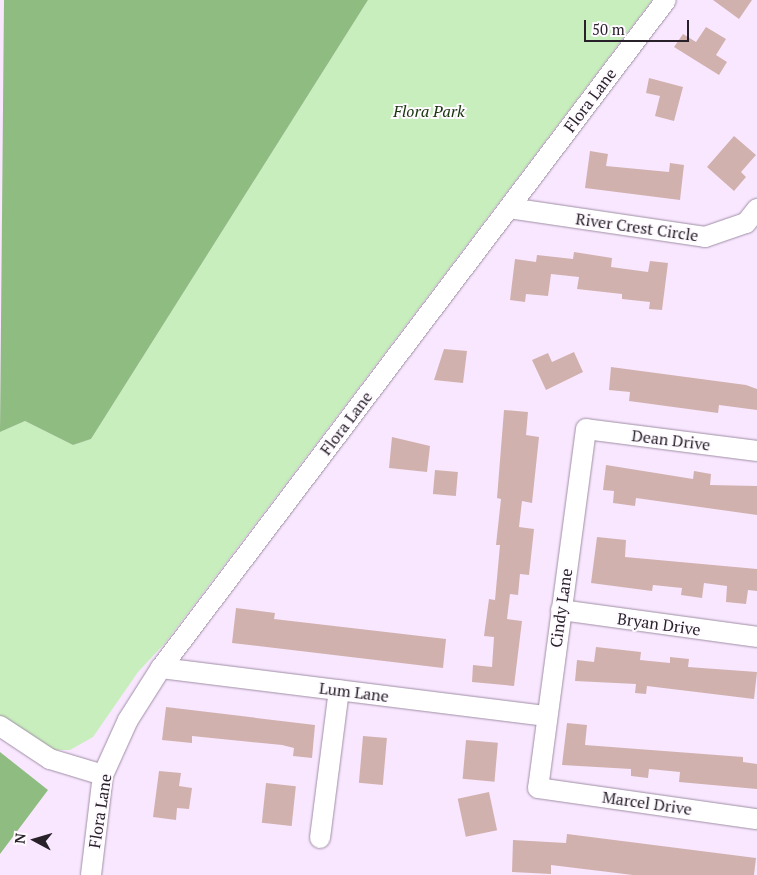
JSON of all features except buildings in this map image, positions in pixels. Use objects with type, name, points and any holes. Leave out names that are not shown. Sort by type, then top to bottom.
[{"type":"street","name":"Flora Lane","points":[[91,875],[104,775],[128,720],[161,668],[666,0]]},
{"type":"street","name":"River Crest Circle","points":[[509,208],[705,237],[746,224],[757,209]]},
{"type":"street","name":"Dean Drive","points":[[586,429],[757,451]]},
{"type":"street","name":"Cindy Lane","points":[[538,788],[586,429]]},
{"type":"street","name":"Bryan Drive","points":[[561,610],[757,637]]},
{"type":"street","name":"Lum Lane","points":[[161,668],[547,716]]},
{"type":"street","points":[[320,838],[339,690]]},
{"type":"street","points":[[0,726],[50,759],[104,775]]},
{"type":"street","name":"Marcel Drive","points":[[538,788],[757,819]]},
{"type":"green space","points":[[4,0],[368,0],[91,439],[73,445],[25,421],[0,432]]},
{"type":"green space","name":"Flora Park","points":[[368,0],[652,0],[165,643],[138,672],[93,737],[70,750],[52,750],[0,719],[0,432],[25,421],[73,445],[91,439]]},
{"type":"green space","points":[[0,752],[48,790],[0,854]]}]
